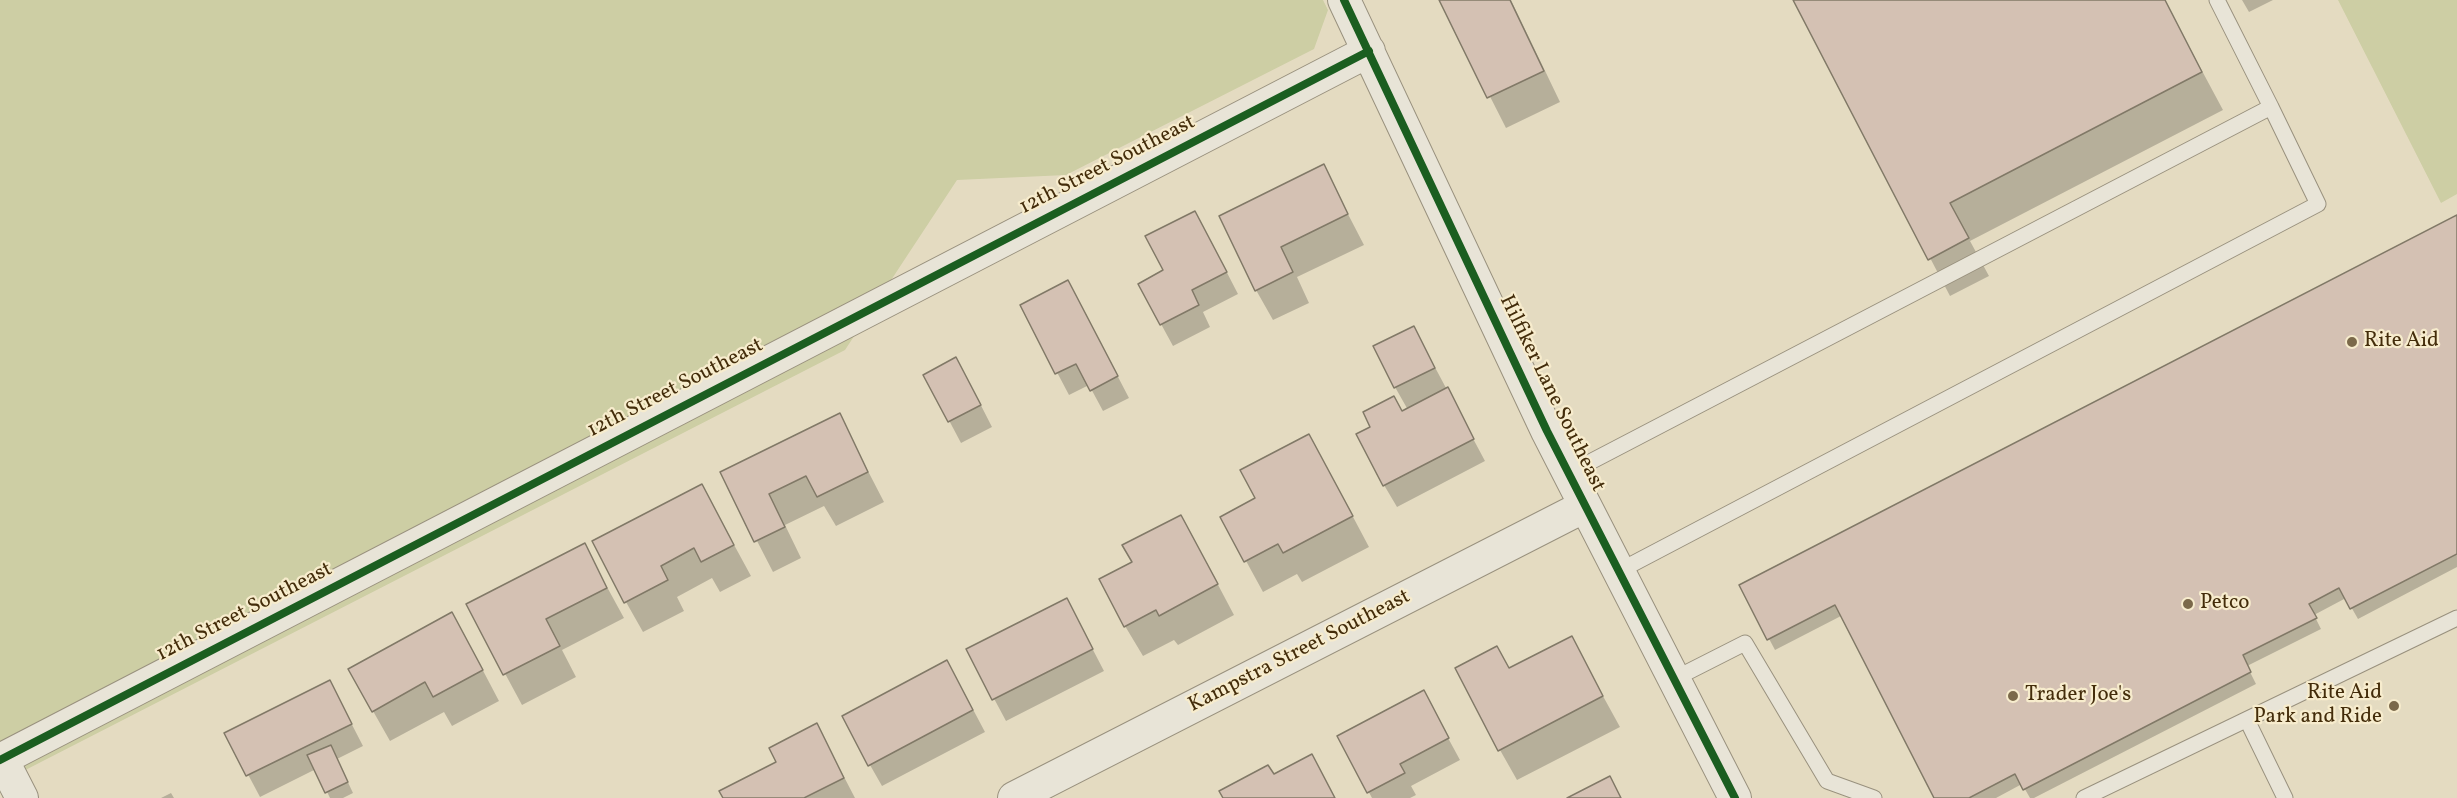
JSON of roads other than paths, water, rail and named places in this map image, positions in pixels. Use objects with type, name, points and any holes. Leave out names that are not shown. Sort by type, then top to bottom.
[{"type":"street","name":"Hilfiker Lane Southeast","points":[[1344,0],[1585,506],[1735,798]]},
{"type":"street","name":"12th Street Southeast","points":[[1,759],[1369,51]]},
{"type":"street","name":"Kampstra Street Southeast","points":[[1014,798],[1585,506]]},
{"type":"street","points":[[1,759],[22,798]]},
{"type":"lane","points":[[1619,571],[2318,204],[2217,0]]},
{"type":"lane","points":[[1569,473],[2271,107]]},
{"type":"lane","points":[[2084,798],[2457,618]]},
{"type":"lane","points":[[1674,679],[1745,643],[1827,781],[1874,798]]},
{"type":"lane","points":[[2247,720],[2285,798]]},
{"type":"place","name":"Rite Aid","points":[[2352,342]]},
{"type":"place","name":"Petco","points":[[2188,604]]},
{"type":"place","name":"Trader Joe's","points":[[2013,696]]},
{"type":"place","name":"Rite Aid Park and Ride","points":[[2394,706]]}]
